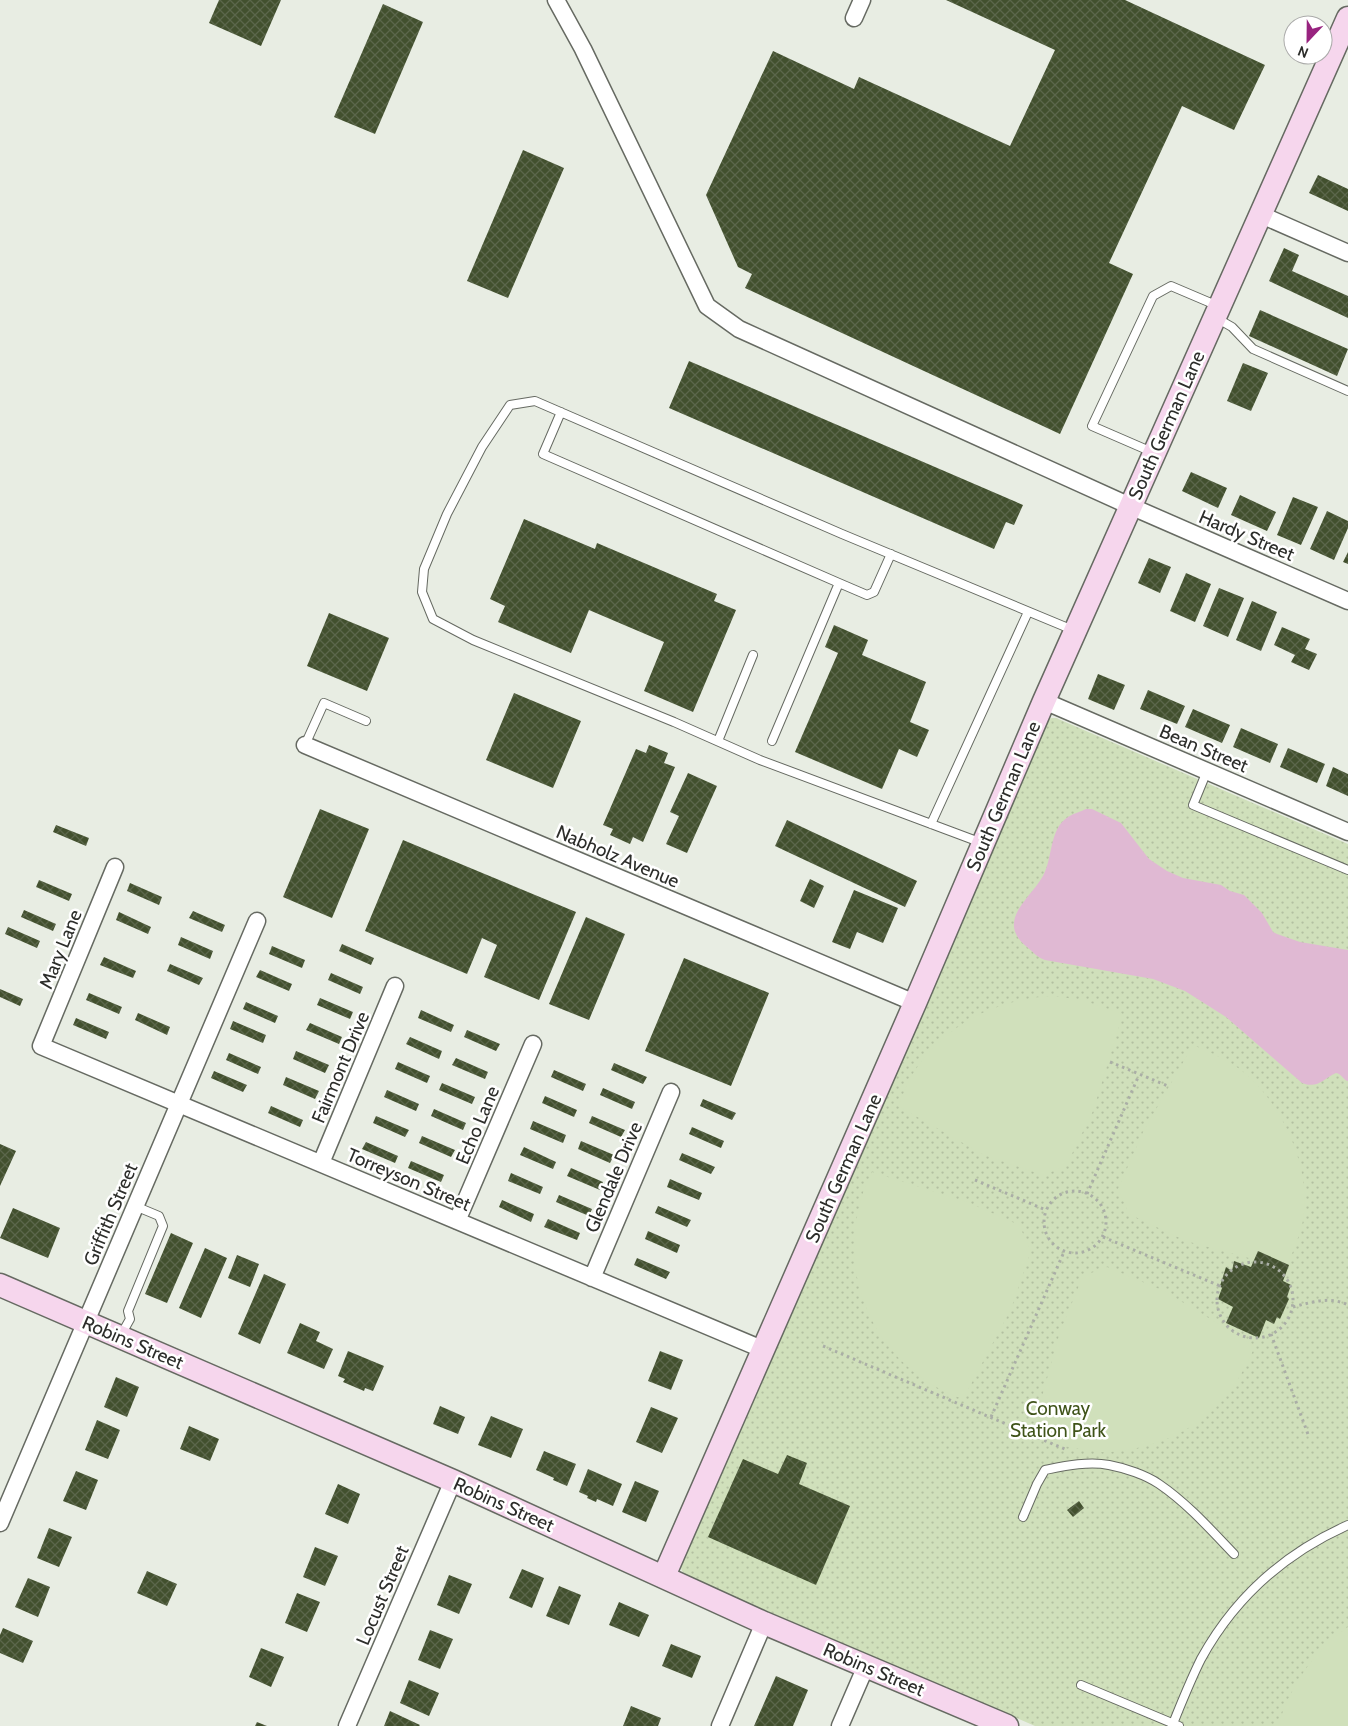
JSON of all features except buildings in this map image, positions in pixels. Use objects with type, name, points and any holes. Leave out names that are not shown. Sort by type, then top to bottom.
[{"type":"street","name":"Hardy Street","points":[[556,0],[587,58],[707,306],[738,329],[1130,506],[1348,601]]},
{"type":"street","points":[[854,18],[862,0]]},
{"type":"street","name":"South German Lane","points":[[664,1576],[762,1349],[916,1004],[982,844],[1074,631],[1348,18]]},
{"type":"street","points":[[1260,214],[1348,253]]},
{"type":"street","name":"Bean Street","points":[[1044,701],[1348,832]]},
{"type":"street","name":"Nabholz Avenue","points":[[306,745],[916,1004]]},
{"type":"street","name":"Mary Lane","points":[[41,1046],[115,867]]},
{"type":"street","name":"Griffith Street","points":[[0,1523],[257,921]]},
{"type":"street","name":"Fairmont Drive","points":[[321,1164],[396,986]]},
{"type":"street","name":"Echo Lane","points":[[457,1221],[532,1044]]},
{"type":"street","name":"Torreyson Street","points":[[41,1046],[762,1349]]},
{"type":"street","name":"Glendale Drive","points":[[592,1278],[671,1092]]},
{"type":"street","name":"Robins Street","points":[[0,1285],[453,1481],[764,1623],[1007,1726]]},
{"type":"street","name":"Locust Street","points":[[347,1726],[453,1481]]},
{"type":"street","points":[[720,1726],[764,1623]]},
{"type":"street","points":[[840,1726],[866,1666]]},
{"type":"lane","points":[[1153,453],[1092,426],[1153,296],[1171,286],[1216,311],[1253,349],[1348,391]]},
{"type":"lane","points":[[982,844],[760,760],[472,640],[433,619],[422,592],[424,569],[446,514],[482,447],[510,405],[535,400],[890,554],[1074,631]]},
{"type":"lane","points":[[561,412],[543,454],[839,583],[866,594],[874,592],[890,554]]},
{"type":"lane","points":[[772,741],[839,583]]},
{"type":"lane","points":[[931,824],[1028,612]]},
{"type":"lane","points":[[718,741],[753,655]]},
{"type":"lane","points":[[306,745],[324,703],[366,721]]},
{"type":"lane","points":[[1207,771],[1194,805],[1348,870]]},
{"type":"lane","points":[[121,1337],[130,1319],[128,1311],[163,1226],[159,1216],[135,1206]]},
{"type":"lane","points":[[1024,1517],[1037,1484],[1045,1470],[1074,1464],[1108,1464],[1158,1483],[1191,1510],[1234,1554]]},
{"type":"lane","points":[[1081,1685],[1175,1725],[1197,1668],[1210,1645],[1243,1599],[1256,1585],[1289,1558],[1318,1539],[1348,1525]]},
{"type":"path","points":[[1110,1062],[1168,1086]]},
{"type":"path","points":[[1087,1194],[1140,1075]]},
{"type":"path","points":[[976,1180],[1046,1210]]},
{"type":"path","points":[[1072,1191],[1087,1194],[1100,1204],[1105,1213],[1106,1224],[1103,1237],[1091,1250],[1072,1254],[1064,1252],[1053,1245],[1047,1237],[1044,1228],[1046,1210],[1053,1199],[1062,1194],[1072,1191]]},
{"type":"path","points":[[1103,1237],[1220,1286]]},
{"type":"path","points":[[991,1417],[1064,1252]]},
{"type":"path","points":[[1250,1262],[1263,1262],[1275,1267],[1285,1275],[1292,1286],[1293,1307],[1286,1324],[1277,1332],[1266,1337],[1253,1338],[1241,1335],[1230,1329],[1222,1320],[1217,1296],[1227,1273],[1238,1265],[1250,1262]]},
{"type":"path","points":[[1293,1307],[1329,1300],[1337,1300],[1348,1306]]},
{"type":"path","points":[[1271,1334],[1309,1437]]},
{"type":"path","points":[[823,1346],[1067,1450]]},
{"type":"green space","name":"Conway Station Park","points":[[1056,718],[1348,844],[1348,1726],[1035,1726],[690,1578],[682,1571],[680,1564],[1048,719]]},
{"type":"green space","points":[[1053,996],[1082,1000],[1123,1014],[1093,1111],[1066,1166],[1043,1175],[984,1155],[898,1106],[912,1075],[924,1058],[955,1029],[992,1009],[1012,1002]]},
{"type":"green space","points":[[1193,1045],[1227,1061],[1246,1074],[1273,1105],[1293,1143],[1300,1164],[1305,1205],[1302,1225],[1286,1268],[1186,1241],[1129,1214],[1118,1189],[1143,1132]]},
{"type":"green space","points":[[872,1172],[967,1202],[1019,1225],[1031,1251],[1011,1309],[963,1399],[929,1383],[901,1360],[885,1341],[872,1321],[863,1299],[857,1276],[854,1252],[855,1228],[862,1196]]},
{"type":"green space","points":[[1107,1267],[1164,1291],[1255,1346],[1244,1369],[1230,1391],[1208,1415],[1195,1424],[1182,1432],[1154,1443],[1124,1450],[1096,1452],[1055,1444],[1033,1429],[1060,1332],[1083,1276]]},
{"type":"green space","points":[[1348,1627],[1348,1726],[1278,1726],[1289,1697],[1305,1670],[1324,1647]]},
{"type":"shaded area","points":[[1092,809],[1121,823],[1149,859],[1167,871],[1183,878],[1221,885],[1230,891],[1244,895],[1262,913],[1273,932],[1300,942],[1348,950],[1348,1081],[1336,1073],[1316,1084],[1308,1085],[1302,1083],[1226,1017],[1185,991],[1153,979],[1045,960],[1027,947],[1018,937],[1014,928],[1018,910],[1043,876],[1057,829],[1072,814]]}]
